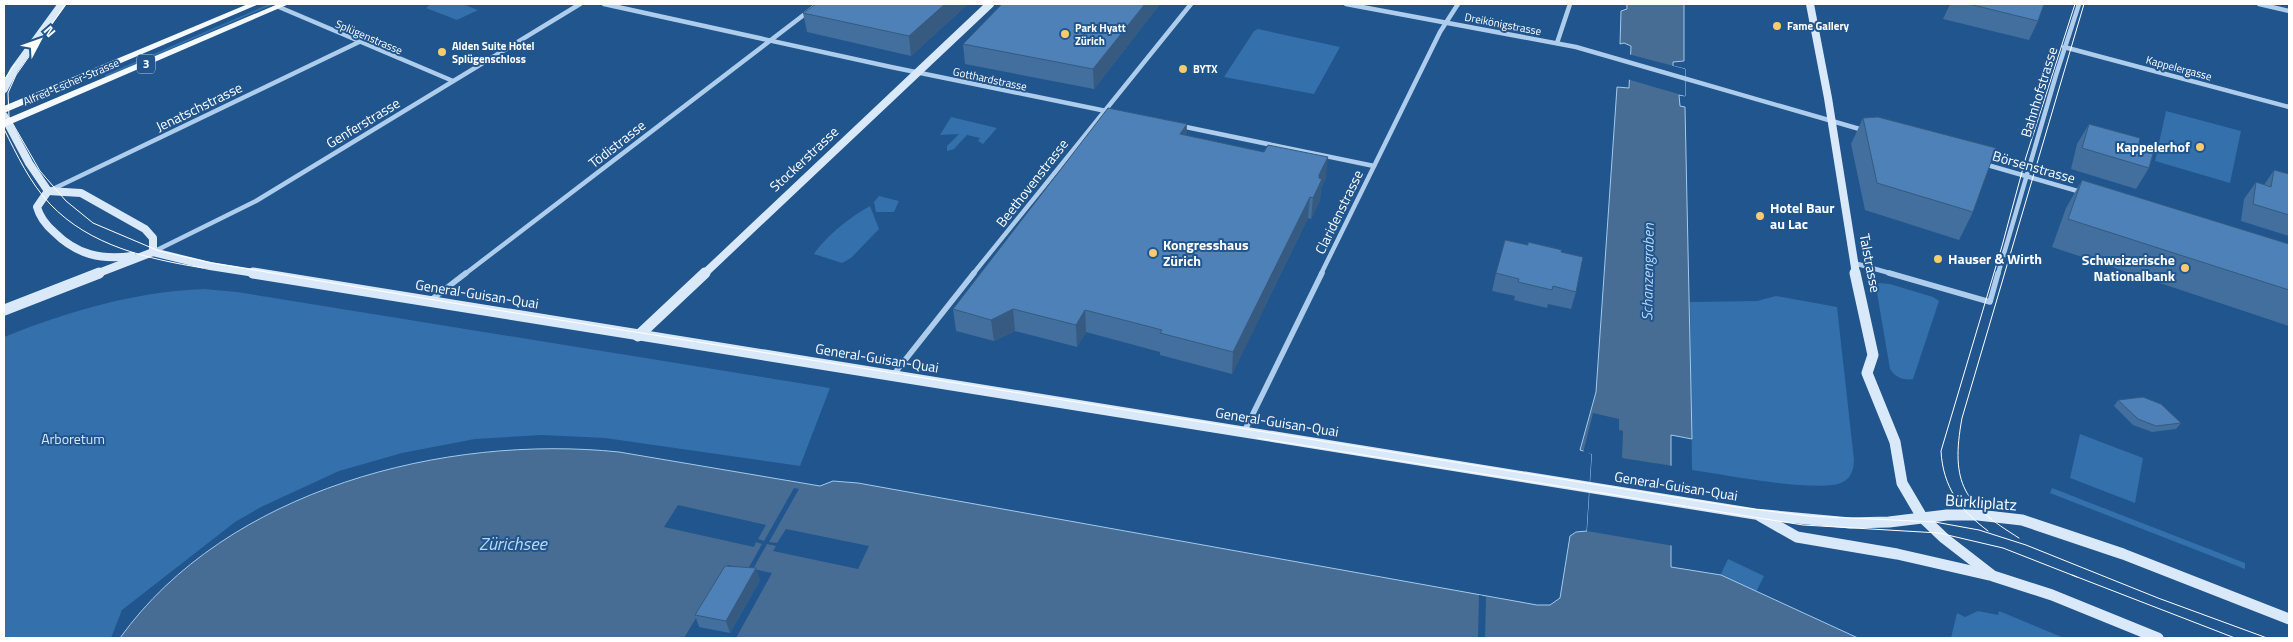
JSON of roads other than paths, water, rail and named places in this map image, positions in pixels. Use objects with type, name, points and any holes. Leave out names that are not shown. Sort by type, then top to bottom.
[{"type":"main road","points":[[4,89],[14,70],[62,4]]},
{"type":"main road","name":"Alfred-Escher-Strasse","points":[[4,110],[255,4]]},
{"type":"main road","name":"Stockerstrasse","points":[[638,336],[990,4]]},
{"type":"main road","name":"Talstrasse","points":[[1810,4],[1832,122],[1832,139],[1854,262],[1873,355],[1867,373],[1895,442],[1902,483],[1909,498],[1922,517]]},
{"type":"main road","name":"Alfred-Escher-Strasse","points":[[5,121],[282,5]]},
{"type":"main road","points":[[5,121],[29,163],[48,191]]},
{"type":"main road","points":[[48,191],[38,207],[39,217],[67,246],[88,256],[116,259],[153,252]]},
{"type":"main road","points":[[48,191],[81,193],[145,229],[153,238],[153,252]]},
{"type":"main road","points":[[4,310],[153,252]]},
{"type":"main road","name":"General-Guisan-Quai","points":[[153,252],[210,266],[429,302],[1755,514],[1850,523],[1889,522],[1922,517]]},
{"type":"main road","name":"General-Guisan-Quai","points":[[1755,514],[1797,537],[1897,554],[1993,576]]},
{"type":"main road","name":"Bürkliplatz","points":[[1922,517],[1978,515],[2022,520],[2123,554],[2289,619]]},
{"type":"main road","points":[[1922,517],[1944,538],[1993,576],[2052,595],[2158,638]]},
{"type":"street","name":"Genferstrasse","points":[[153,252],[256,201],[580,4]]},
{"type":"street","name":"Gotthardstrasse","points":[[604,4],[916,72],[1114,112]]},
{"type":"street","name":"Tödistrasse","points":[[429,302],[818,4]]},
{"type":"street","name":"Beethovenstrasse","points":[[893,376],[1104,110],[1191,4]]},
{"type":"street","name":"Dreikönigstrasse","points":[[1346,4],[1557,43],[1685,78],[1832,122]]},
{"type":"street","name":"Claridenstrasse","points":[[1244,432],[1439,34],[1458,4]]},
{"type":"street","points":[[1557,43],[1570,4]]},
{"type":"street","name":"Bahnhofstrasse","points":[[1854,262],[1990,302],[2064,47],[2079,4]]},
{"type":"street","points":[[2259,4],[2289,11]]},
{"type":"street","name":"Splügenstrasse","points":[[282,5],[359,42],[453,81]]},
{"type":"street","name":"Jenatschstrasse","points":[[48,191],[359,42]]},
{"type":"street","name":"Kappelergasse","points":[[2064,47],[2289,107]]},
{"type":"street","points":[[1832,122],[1864,131]]},
{"type":"street","points":[[1172,124],[1374,166]]},
{"type":"street","name":"Börsenstrasse","points":[[1976,162],[2083,193]]},
{"type":"water","name":"Zürichsee","points":[[1622,4],[1684,4],[1684,61],[1673,62],[1673,66],[1685,69],[1685,96],[1679,95],[1680,106],[1685,107],[1692,439],[1671,435],[1671,567],[1721,575],[1858,638],[120,638],[165,586],[219,544],[279,509],[344,482],[413,464],[483,453],[552,449],[619,452],[820,486],[833,481],[858,483],[1537,605],[1550,605],[1560,598],[1570,536],[1576,532],[1587,531],[1592,454],[1580,450],[1596,392],[1617,87],[1629,88],[1631,46],[1624,43],[1620,44],[1621,11],[1627,9],[1627,5]]},
{"type":"tram line","points":[[66,4],[16,75],[8,93],[9,117],[40,171],[66,201],[93,223],[159,251],[212,263],[465,305],[1737,507],[1808,516],[1935,522],[1979,530],[2026,545],[2158,598],[2267,638]]},
{"type":"tram line","points":[[1988,531],[1961,506],[1949,487],[1942,464],[1941,451],[2002,246],[2026,157],[2075,4]]},
{"type":"tram line","points":[[2019,538],[1985,514],[1965,490],[1960,476],[1958,460],[1959,441],[1962,418],[2084,4]]},
{"type":"tram line","points":[[4,80],[15,64]]},
{"type":"tram line","points":[[4,129],[24,168],[43,196],[66,218],[83,230],[101,240],[141,255],[203,268]]},
{"type":"tram line","points":[[1257,438],[1803,525],[1939,533],[2003,548],[2077,577]]},
{"type":"tram line","points":[[2072,575],[2235,638]]},
{"type":"place","name":"Fame Gallery","points":[[1777,26]]},
{"type":"place","name":"Park Hyatt Zürich","points":[[1065,34]]},
{"type":"place","name":"Alden Suite Hotel Splügenschloss","points":[[442,52]]},
{"type":"place","name":"BYTX","points":[[1183,69]]},
{"type":"place","name":"Kappelerhof","points":[[2200,147]]},
{"type":"place","name":"Hotel Baur au Lac","points":[[1760,216]]},
{"type":"place","name":"Kongresshaus Zürich","points":[[1153,253]]},
{"type":"place","name":"Hauser & Wirth","points":[[1938,259]]},
{"type":"place","name":"Schweizerische Nationalbank","points":[[2185,268]]},
{"type":"water label","name":"Schanzengraben","points":[[1648,272]]},
{"type":"park label","name":"Arboretum","points":[[73,439]]}]
